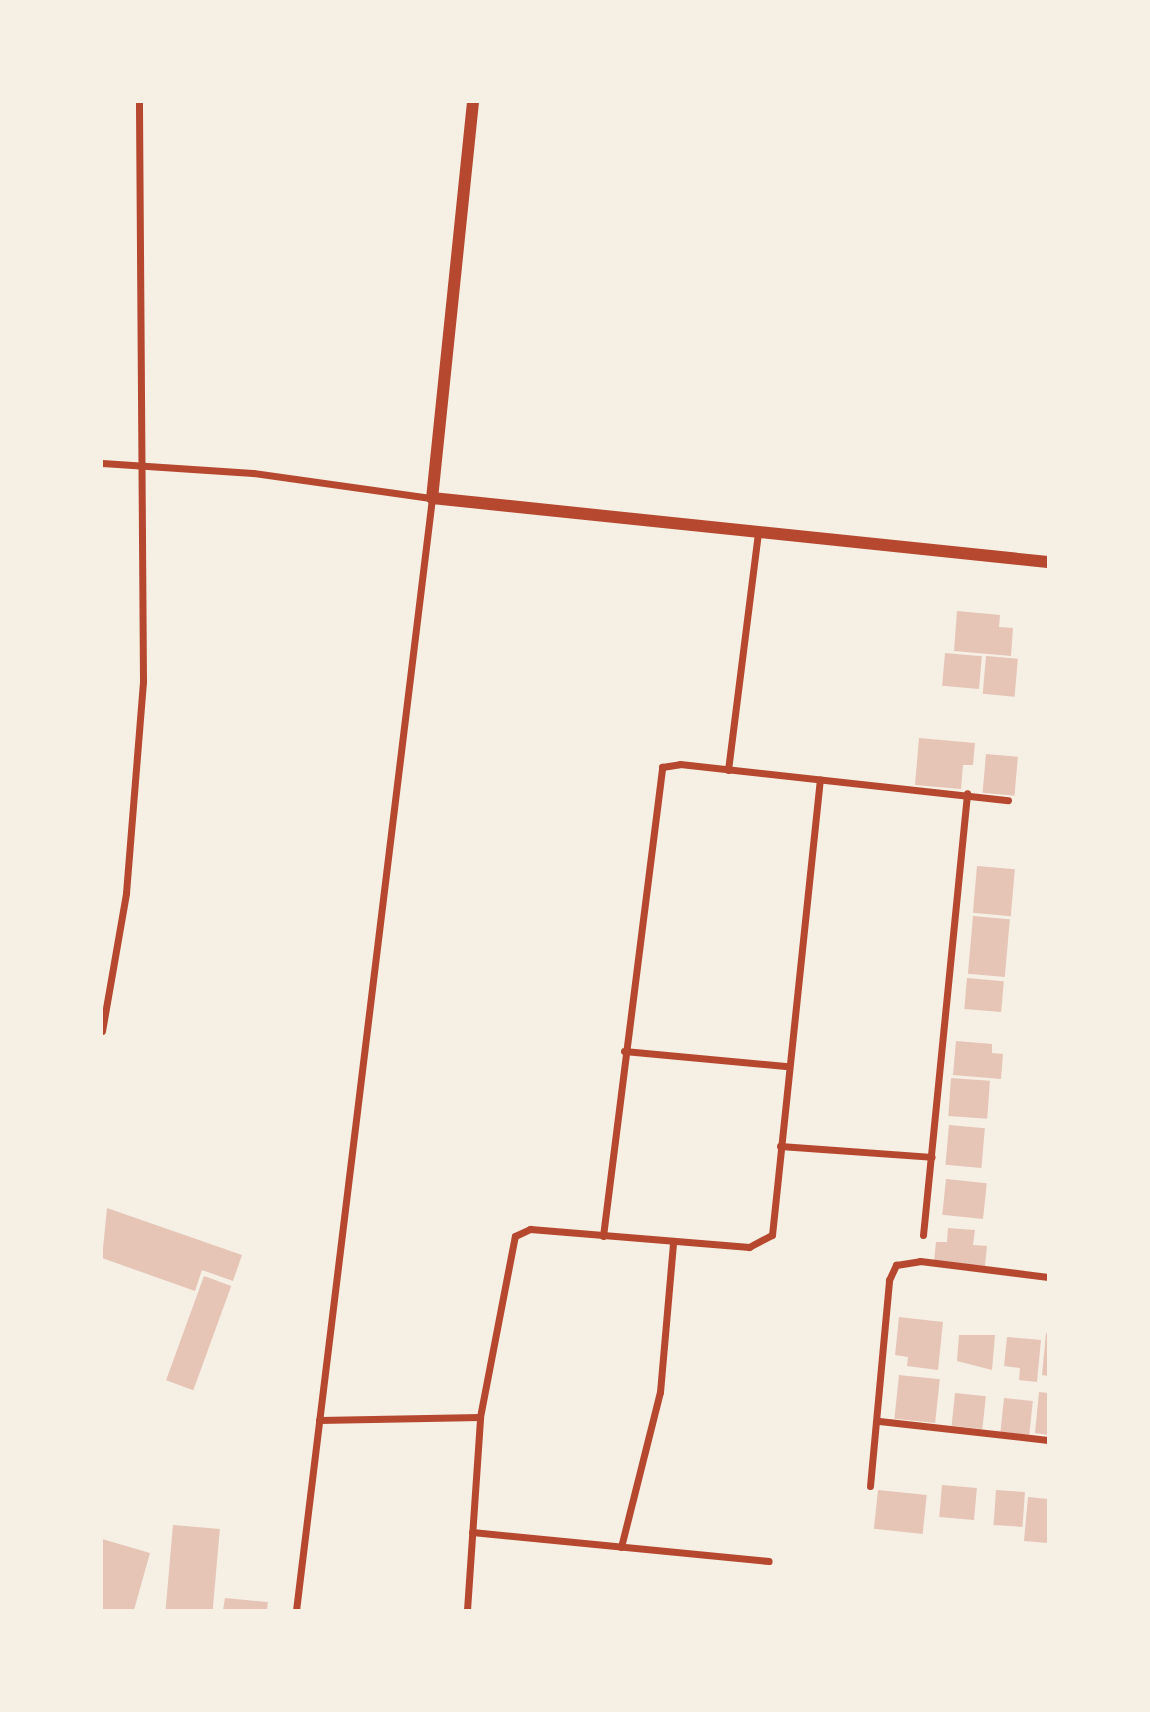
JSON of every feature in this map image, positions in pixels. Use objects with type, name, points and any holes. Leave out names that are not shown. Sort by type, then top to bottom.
[{"type":"street","points":[[102,1031],[126,893],[142,694],[139,466],[145,294],[139,102]]},
{"type":"street","points":[[296,1611],[432,498],[472,102]]},
{"type":"street","points":[[102,463],[253,473],[432,498],[1048,562]]},
{"type":"street","points":[[728,770],[758,530]]},
{"type":"street","points":[[603,1236],[660,774],[668,763],[967,793],[1008,800]]},
{"type":"street","points":[[467,1611],[480,1417],[515,1236],[530,1229],[673,1242],[766,1243],[775,1225],[785,1066],[820,780]]},
{"type":"street","points":[[923,1235],[967,793]]},
{"type":"street","points":[[624,1051],[785,1066]]},
{"type":"street","points":[[780,1146],[932,1157]]},
{"type":"street","points":[[621,1546],[660,1392],[673,1242]]},
{"type":"street","points":[[870,1486],[879,1420],[889,1280],[896,1265],[920,1261],[1048,1277]]},
{"type":"street","points":[[320,1420],[480,1417]]},
{"type":"street","points":[[879,1420],[1048,1440]]},
{"type":"street","points":[[472,1532],[769,1561]]},
{"type":"building","points":[[957,611],[1000,615],[999,627],[1013,628],[1011,656],[954,651]]},
{"type":"building","points":[[945,653],[982,656],[979,689],[942,686]]},
{"type":"building","points":[[986,656],[1018,659],[1015,697],[983,694]]},
{"type":"building","points":[[919,738],[975,743],[973,765],[963,765],[961,789],[915,785]]},
{"type":"building","points":[[986,754],[1018,757],[1014,796],[983,793]]},
{"type":"building","points":[[977,866],[1015,869],[1011,916],[973,913]]},
{"type":"building","points":[[973,916],[1010,919],[1005,977],[968,974]]},
{"type":"building","points":[[967,978],[1004,981],[1001,1012],[964,1009]]},
{"type":"building","points":[[956,1041],[992,1044],[992,1053],[1003,1054],[1001,1079],[953,1075]]},
{"type":"building","points":[[951,1078],[990,1081],[987,1119],[948,1116]]},
{"type":"building","points":[[949,1125],[985,1128],[981,1168],[946,1165]]},
{"type":"building","points":[[946,1179],[987,1183],[983,1219],[942,1215]]},
{"type":"building","points":[[107,1208],[242,1255],[233,1281],[202,1270],[195,1291],[102,1258]]},
{"type":"building","points":[[948,1228],[975,1230],[973,1245],[987,1246],[985,1266],[934,1262],[936,1242],[947,1242]]},
{"type":"building","points":[[204,1276],[231,1286],[193,1390],[166,1380]]},
{"type":"building","points":[[899,1317],[943,1322],[938,1370],[907,1366],[908,1357],[895,1355]]},
{"type":"building","points":[[1046,1333],[1048,1334],[1048,1376],[1042,1375]]},
{"type":"building","points":[[959,1335],[995,1335],[992,1370],[957,1361]]},
{"type":"building","points":[[1007,1337],[1041,1340],[1037,1382],[1019,1380],[1020,1368],[1004,1366]]},
{"type":"building","points":[[899,1375],[940,1379],[935,1423],[894,1419]]},
{"type":"building","points":[[1039,1392],[1048,1393],[1048,1435],[1035,1433]]},
{"type":"building","points":[[955,1393],[986,1396],[982,1429],[952,1426]]},
{"type":"building","points":[[1004,1398],[1033,1401],[1029,1435],[1000,1432]]},
{"type":"building","points":[[942,1485],[977,1488],[974,1520],[939,1517]]},
{"type":"building","points":[[878,1490],[927,1495],[923,1534],[874,1529]]},
{"type":"building","points":[[996,1490],[1025,1492],[1022,1527],[994,1525]]},
{"type":"building","points":[[1028,1497],[1048,1499],[1048,1543],[1024,1541]]},
{"type":"building","points":[[173,1525],[220,1529],[213,1610],[166,1610]]},
{"type":"building","points":[[102,1539],[150,1553],[134,1610],[102,1610]]},
{"type":"building","points":[[225,1598],[268,1602],[267,1610],[223,1610]]}]
